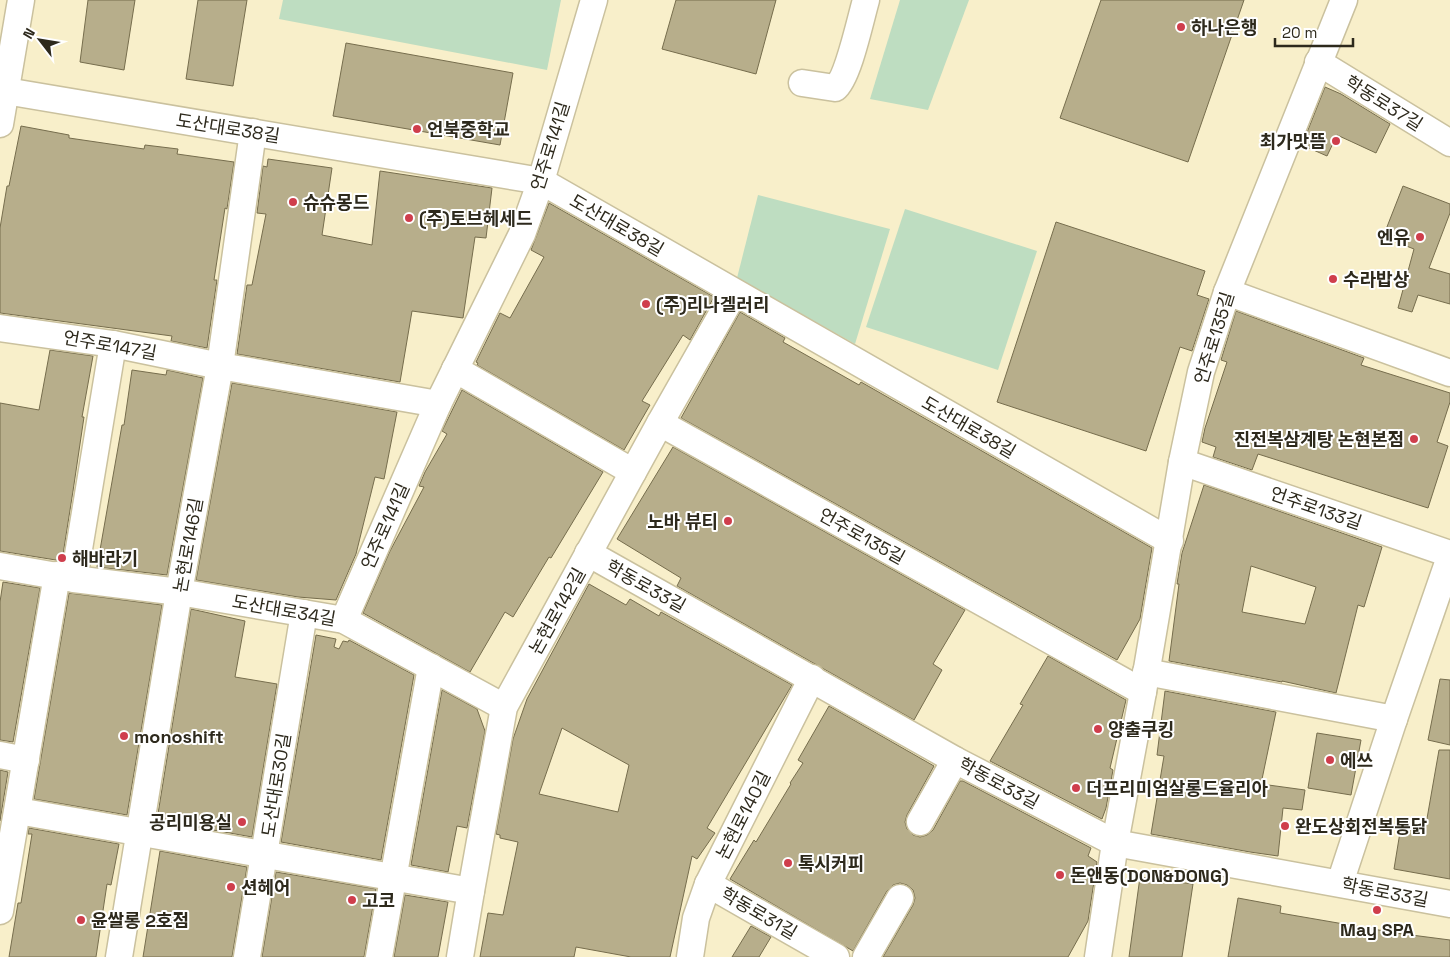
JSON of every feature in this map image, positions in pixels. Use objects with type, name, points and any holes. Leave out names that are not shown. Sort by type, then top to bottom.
[{"type":"street","points":[[0,124],[2,91],[21,0]]},
{"type":"street","name":"언주로141길","points":[[344,620],[438,404],[522,234],[541,181],[594,0]]},
{"type":"street","points":[[802,84],[835,88],[839,85],[846,70],[866,0]]},
{"type":"street","name":"언주로135길","points":[[1098,957],[1114,843],[1145,682],[1182,462],[1201,372],[1227,292],[1344,0]]},
{"type":"street","name":"학동로37길","points":[[1318,62],[1450,143]]},
{"type":"street","name":"도산대로38길","points":[[2,91],[541,181],[1170,541]]},
{"type":"street","name":"논현로146길","points":[[118,957],[179,592],[220,366],[252,132]]},
{"type":"street","points":[[1227,292],[1450,373]]},
{"type":"street","name":"논현로142길","points":[[460,957],[504,707],[660,423],[734,293]]},
{"type":"street","name":"언주로147길","points":[[0,328],[114,344],[220,366]]},
{"type":"street","points":[[0,911],[26,760],[114,344]]},
{"type":"street","points":[[220,366],[438,404]]},
{"type":"street","points":[[456,369],[633,472]]},
{"type":"street","name":"언주로135길","points":[[660,423],[1145,682]]},
{"type":"street","name":"언주로133길","points":[[1182,462],[1450,556],[1340,883]]},
{"type":"street","name":"학동로33길","points":[[588,553],[955,760],[1114,843],[1450,904]]},
{"type":"street","name":"도산대로34길","points":[[0,566],[65,577],[179,592],[344,620],[504,707]]},
{"type":"street","name":"도산대로30길","points":[[247,957],[304,613]]},
{"type":"street","points":[[379,957],[431,667]]},
{"type":"street","name":"논현로140길","points":[[690,957],[696,918],[708,884],[812,678]]},
{"type":"street","points":[[1145,682],[1394,719]]},
{"type":"street","points":[[0,756],[26,760]]},
{"type":"street","points":[[920,822],[955,760]]},
{"type":"street","points":[[18,811],[471,891]]},
{"type":"street","name":"학동로31길","points":[[708,884],[836,957]]},
{"type":"street","points":[[866,957],[900,898]]},
{"type":"green space","points":[[283,0],[561,0],[547,70],[279,19]]},
{"type":"green space","points":[[900,0],[969,0],[928,110],[870,99]]},
{"type":"green space","points":[[758,195],[890,229],[855,344],[737,278]]},
{"type":"green space","points":[[905,209],[1037,251],[998,370],[866,327]]},
{"type":"building","points":[[88,0],[135,0],[124,70],[80,62]]},
{"type":"building","points":[[198,0],[247,0],[233,86],[186,79]]},
{"type":"building","points":[[676,0],[776,0],[756,74],[662,49]]},
{"type":"building","points":[[1101,0],[1244,0],[1188,162],[1060,118]]},
{"type":"building","points":[[346,43],[513,73],[500,145],[333,116]]},
{"type":"building","points":[[1325,87],[1341,94],[1390,124],[1376,153],[1337,135],[1327,156],[1302,145]]},
{"type":"building","points":[[21,126],[69,135],[69,138],[144,149],[145,145],[178,149],[177,154],[234,162],[214,280],[217,280],[207,348],[171,341],[172,336],[0,313],[0,228],[7,186],[9,186]]},
{"type":"building","points":[[268,159],[332,168],[322,235],[372,245],[380,171],[492,188],[486,238],[475,237],[463,318],[412,311],[400,382],[237,354],[247,285],[252,285],[266,214],[257,213],[263,166],[267,167]]},
{"type":"building","points":[[1403,186],[1450,204],[1450,213],[1429,268],[1450,274],[1450,304],[1418,295],[1412,312],[1398,308],[1414,249],[1383,237]]},
{"type":"building","points":[[549,203],[714,297],[690,340],[683,335],[642,401],[650,405],[624,450],[477,365],[478,363],[476,362],[500,313],[510,318],[544,257],[531,250]]},
{"type":"building","points":[[1056,222],[1205,271],[1197,295],[1209,299],[1192,351],[1180,347],[1146,451],[997,402]]},
{"type":"building","points":[[1236,311],[1364,358],[1361,365],[1450,393],[1450,402],[1437,442],[1448,446],[1428,508],[1258,454],[1252,470],[1213,457],[1216,447],[1202,442],[1227,362],[1221,360]]},
{"type":"building","points":[[740,312],[785,338],[783,342],[859,385],[861,382],[1152,548],[1140,619],[1117,660],[681,418]]},
{"type":"building","points":[[50,350],[93,356],[82,417],[84,417],[62,561],[0,551],[0,403],[39,410]]},
{"type":"building","points":[[132,370],[166,375],[167,370],[203,378],[167,575],[97,567],[122,425],[124,425]]},
{"type":"building","points":[[232,383],[397,412],[384,479],[375,477],[356,554],[336,600],[298,597],[196,580]]},
{"type":"building","points":[[462,390],[603,472],[513,617],[505,612],[470,672],[363,613],[390,551],[424,487],[419,486],[447,434],[442,431]]},
{"type":"building","points":[[673,447],[965,610],[933,664],[942,670],[914,720],[677,586],[681,578],[617,539]]},
{"type":"building","points":[[1204,485],[1382,547],[1364,607],[1358,605],[1336,693],[1282,681],[1169,661],[1182,553]],"holes":[[[1251,566],[1316,587],[1305,624],[1242,612]]]},
{"type":"building","points":[[3,582],[40,588],[13,742],[0,740],[0,602]]},
{"type":"building","points":[[589,584],[626,605],[630,599],[659,616],[661,612],[792,685],[707,828],[715,833],[697,859],[692,856],[670,957],[631,957],[576,947],[574,957],[480,957],[488,913],[503,915],[518,842],[500,838],[500,835],[496,834],[513,739],[527,699]],"holes":[[[562,728],[629,765],[618,812],[539,794]]]},
{"type":"building","points":[[69,593],[162,605],[127,815],[34,799]]},
{"type":"building","points":[[191,609],[245,621],[235,677],[277,684],[252,837],[157,820]]},
{"type":"building","points":[[316,635],[336,639],[334,647],[339,649],[343,641],[348,642],[349,640],[414,675],[381,860],[281,842]]},
{"type":"building","points":[[1048,656],[1126,700],[1110,768],[1113,770],[1102,819],[990,761],[1023,705],[1020,704]]},
{"type":"building","points":[[1440,679],[1450,680],[1450,745],[1428,740]]},
{"type":"building","points":[[442,690],[477,709],[485,731],[467,828],[457,826],[448,872],[411,865]]},
{"type":"building","points":[[1165,691],[1276,712],[1261,784],[1305,790],[1302,810],[1283,808],[1278,856],[1151,834],[1164,756],[1157,755]]},
{"type":"building","points":[[829,706],[934,766],[907,815],[905,822],[907,829],[913,835],[920,837],[927,835],[933,830],[960,781],[963,781],[1091,848],[1088,856],[1097,862],[1088,921],[1068,957],[883,957],[913,905],[915,898],[913,890],[907,885],[900,883],[893,885],[887,891],[853,951],[730,879],[754,840],[756,842],[791,784],[803,763],[798,760]]},
{"type":"building","points":[[1317,733],[1361,740],[1351,795],[1308,788]]},
{"type":"building","points":[[1439,750],[1450,750],[1450,879],[1394,869],[1401,826],[1425,830]]},
{"type":"building","points":[[0,770],[8,772],[0,821]]},
{"type":"building","points":[[29,828],[119,844],[111,885],[107,884],[96,957],[9,957],[18,903],[21,903],[32,834],[28,834]]},
{"type":"building","points":[[160,851],[247,867],[232,957],[143,957]]},
{"type":"building","points":[[276,872],[376,889],[364,957],[262,957]]},
{"type":"building","points":[[1140,877],[1193,884],[1182,957],[1129,957]]},
{"type":"building","points":[[405,895],[448,902],[438,957],[394,957]]},
{"type":"building","points":[[1238,898],[1281,906],[1280,913],[1396,933],[1450,940],[1450,957],[1228,957]]},
{"type":"building","points":[[751,926],[771,937],[759,957],[732,957]]},
{"type":"place","name":"하나은행","points":[[1181,27]]},
{"type":"place","name":"언북중학교","points":[[417,129]]},
{"type":"place","name":"최가맛뜸","points":[[1336,141]]},
{"type":"place","name":"슈슈몽드","points":[[293,202]]},
{"type":"place","name":"(주)토브헤세드","points":[[409,218]]},
{"type":"place","name":"엔유","points":[[1420,237]]},
{"type":"place","name":"수라밥상","points":[[1333,279]]},
{"type":"place","name":"(주)리나겔러리","points":[[646,304]]},
{"type":"place","name":"진전복삼계탕 논현본점","points":[[1414,439]]},
{"type":"place","name":"노바 뷰티","points":[[728,521]]},
{"type":"place","name":"해바라기","points":[[62,558]]},
{"type":"place","name":"양출쿠킹","points":[[1098,729]]},
{"type":"place","name":"monoshift","points":[[124,736]]},
{"type":"place","name":"에쓰","points":[[1330,760]]},
{"type":"place","name":"더프리미엄살롱드율리아","points":[[1076,788]]},
{"type":"place","name":"공리미용실","points":[[242,822]]},
{"type":"place","name":"완도상회전복통닭","points":[[1285,826]]},
{"type":"place","name":"톡시커피","points":[[788,863]]},
{"type":"place","name":"돈앤동(DON&DONG)","points":[[1060,875]]},
{"type":"place","name":"션헤어","points":[[231,887]]},
{"type":"place","name":"고코","points":[[352,900]]},
{"type":"place","name":"May SPA","points":[[1377,910]]},
{"type":"place","name":"윤쌀롱 2호점","points":[[81,920]]}]
